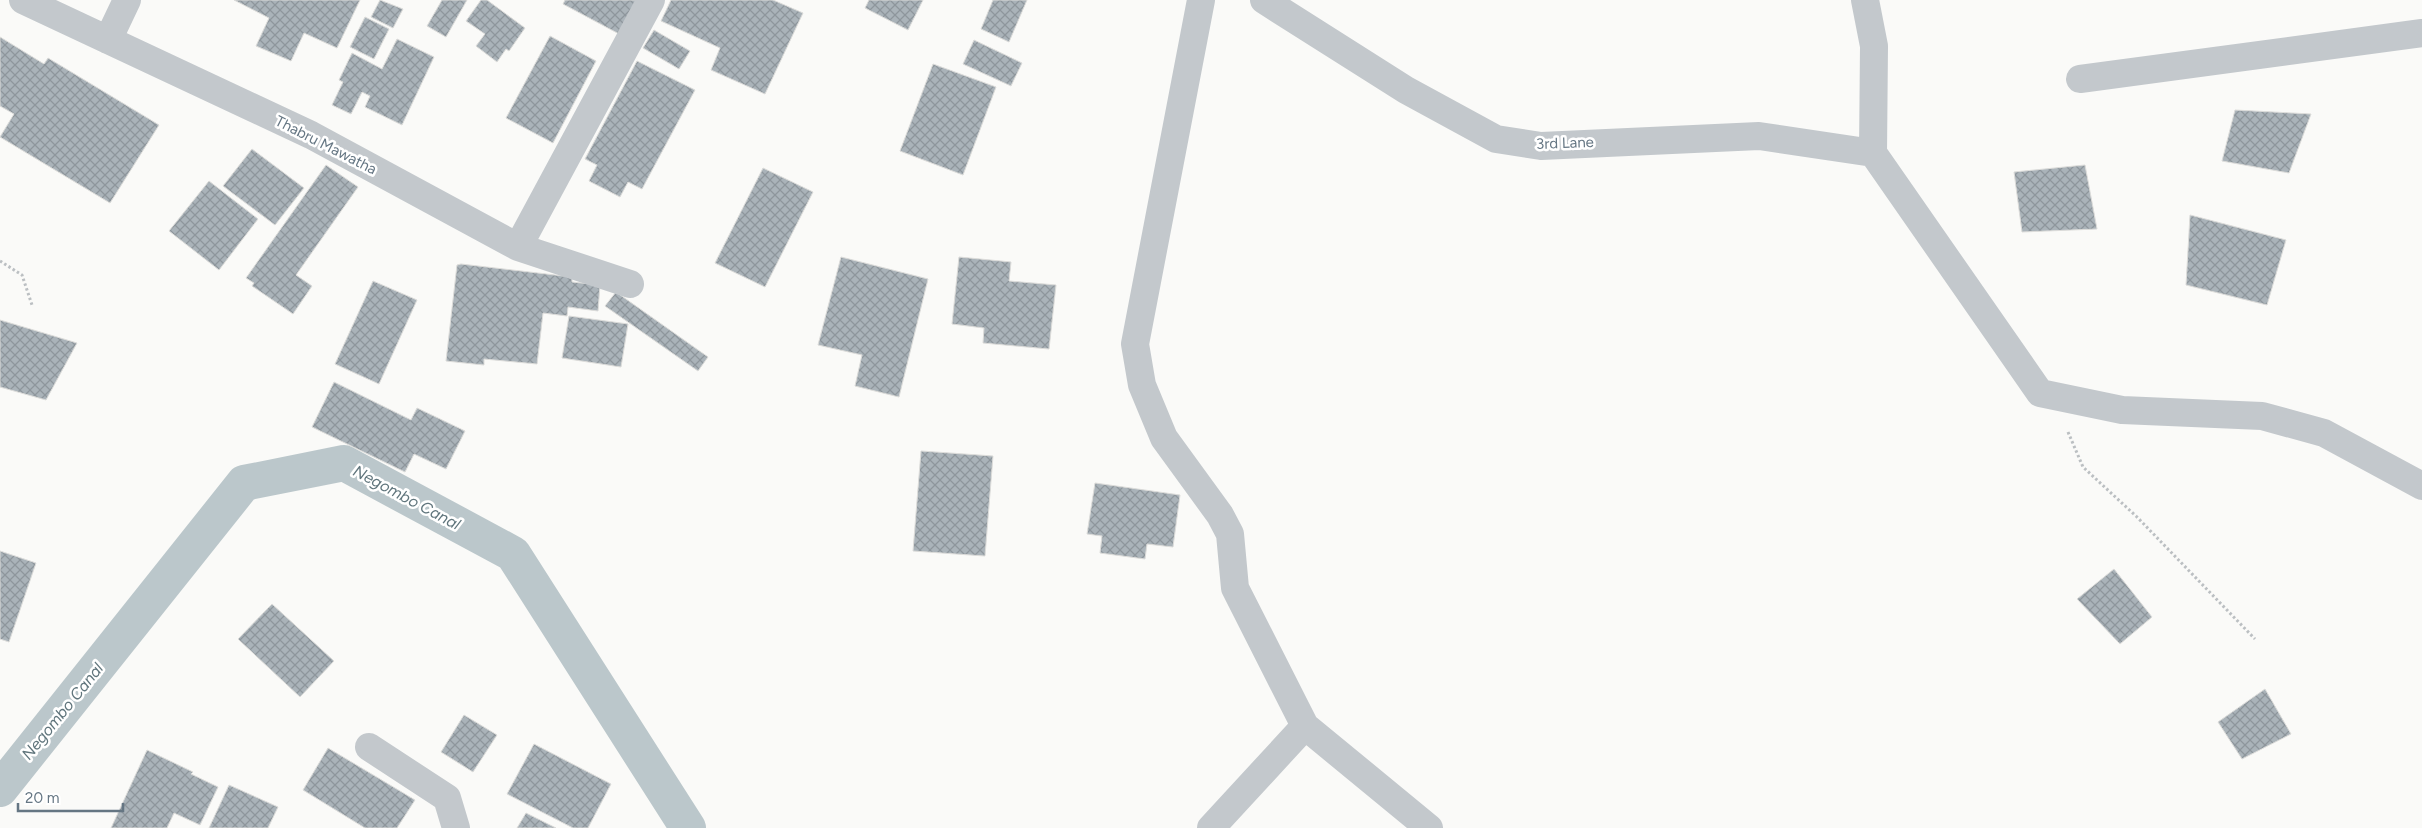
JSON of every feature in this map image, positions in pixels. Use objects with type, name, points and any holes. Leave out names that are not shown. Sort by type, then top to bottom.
[{"type":"street","name":"Thabru Mawatha","points":[[23,0],[311,135],[518,247],[630,284]]},
{"type":"street","points":[[108,40],[127,0]]},
{"type":"street","points":[[518,247],[651,0]]},
{"type":"street","points":[[1201,0],[1136,344],[1142,385],[1164,438],[1220,515],[1230,534],[1236,588],[1305,726],[1429,828]]},
{"type":"street","name":"3rd Lane","points":[[1264,0],[1406,90],[1496,139],[1541,146],[1759,136],[1873,153]]},
{"type":"street","points":[[1865,0],[1874,46],[1873,153],[2040,393],[2122,410],[2262,416],[2324,433],[2422,486]]},
{"type":"street","points":[[2080,79],[2422,33]]},
{"type":"street","points":[[1211,828],[1305,726]]},
{"type":"street","points":[[369,747],[447,798],[456,828]]},
{"type":"path","points":[[0,261],[22,276],[32,305]]},
{"type":"path","points":[[2067,431],[2083,468],[2137,517],[2255,639]]},
{"type":"building","points":[[234,0],[360,0],[337,48],[304,33],[291,61],[256,46],[269,18]]},
{"type":"building","points":[[380,0],[403,9],[393,28],[371,17]]},
{"type":"building","points":[[442,0],[467,0],[446,37],[427,26]]},
{"type":"building","points":[[481,0],[487,0],[525,28],[509,51],[506,49],[497,62],[476,46],[485,34],[466,21]]},
{"type":"building","points":[[565,0],[640,0],[621,35],[563,4]]},
{"type":"building","points":[[671,0],[773,0],[803,13],[765,94],[711,70],[720,48],[661,21]]},
{"type":"building","points":[[869,0],[923,0],[908,30],[865,8]]},
{"type":"building","points":[[993,0],[1027,0],[1009,42],[981,29]]},
{"type":"building","points":[[365,17],[389,29],[374,59],[350,47]]},
{"type":"building","points":[[654,30],[690,51],[679,69],[643,48]]},
{"type":"building","points":[[550,36],[596,61],[553,143],[506,118]]},
{"type":"building","points":[[0,37],[44,64],[48,58],[159,125],[110,203],[0,137],[14,114],[0,106]]},
{"type":"building","points":[[397,39],[434,57],[402,125],[365,107],[370,96],[362,92],[351,114],[332,105],[343,82],[339,80],[352,53],[382,69]]},
{"type":"building","points":[[974,40],[1022,63],[1011,86],[963,64]]},
{"type":"building","points":[[637,61],[695,90],[642,189],[628,182],[620,197],[589,181],[597,165],[585,159]]},
{"type":"building","points":[[933,64],[996,87],[963,175],[900,151]]},
{"type":"building","points":[[2235,110],[2311,114],[2289,173],[2222,161]]},
{"type":"building","points":[[252,149],[304,188],[275,225],[223,186]]},
{"type":"building","points":[[326,165],[358,187],[296,275],[312,286],[293,314],[252,286],[254,283],[246,278]]},
{"type":"building","points":[[2085,165],[2097,229],[2022,232],[2014,172]]},
{"type":"building","points":[[763,168],[813,192],[765,287],[715,263]]},
{"type":"building","points":[[209,181],[258,219],[219,270],[169,231]]},
{"type":"building","points":[[2190,215],[2286,240],[2267,305],[2186,285]]},
{"type":"building","points":[[841,257],[928,279],[899,397],[855,386],[862,355],[818,345]]},
{"type":"building","points":[[959,257],[1011,262],[1009,281],[1056,285],[1049,349],[983,343],[984,328],[952,324]]},
{"type":"building","points":[[457,265],[572,277],[572,282],[600,285],[598,311],[568,307],[567,316],[543,313],[537,364],[484,359],[484,365],[446,361]]},
{"type":"building","points":[[373,281],[417,300],[379,384],[335,364]]},
{"type":"building","points":[[616,292],[708,357],[698,371],[605,306]]},
{"type":"building","points":[[569,316],[628,324],[621,367],[562,358]]},
{"type":"building","points":[[0,320],[77,343],[46,400],[0,387]]},
{"type":"building","points":[[334,382],[411,420],[417,408],[465,431],[446,469],[414,454],[405,472],[312,427]]},
{"type":"building","points":[[921,451],[993,456],[985,556],[913,551]]},
{"type":"building","points":[[1095,483],[1180,495],[1173,547],[1147,544],[1145,559],[1100,553],[1102,536],[1087,534]]},
{"type":"building","points":[[0,551],[36,563],[9,642],[0,639]]},
{"type":"building","points":[[2114,569],[2152,617],[2120,644],[2077,599]]},
{"type":"building","points":[[272,604],[334,661],[300,697],[238,639]]},
{"type":"building","points":[[2265,689],[2291,734],[2242,759],[2218,722]]},
{"type":"building","points":[[464,715],[497,735],[473,772],[441,752]]},
{"type":"building","points":[[534,744],[611,784],[588,828],[573,828],[507,794]]},
{"type":"building","points":[[328,748],[415,800],[397,828],[365,828],[303,790]]},
{"type":"building","points":[[147,750],[193,772],[191,774],[218,787],[200,825],[174,813],[167,828],[111,828]]},
{"type":"building","points":[[229,785],[278,807],[268,828],[209,828]]},
{"type":"building","points":[[526,813],[556,828],[517,828]]},
{"type":"waterway","name":"Negombo Canal","points":[[0,789],[244,483],[344,463],[513,554],[688,828]]}]
